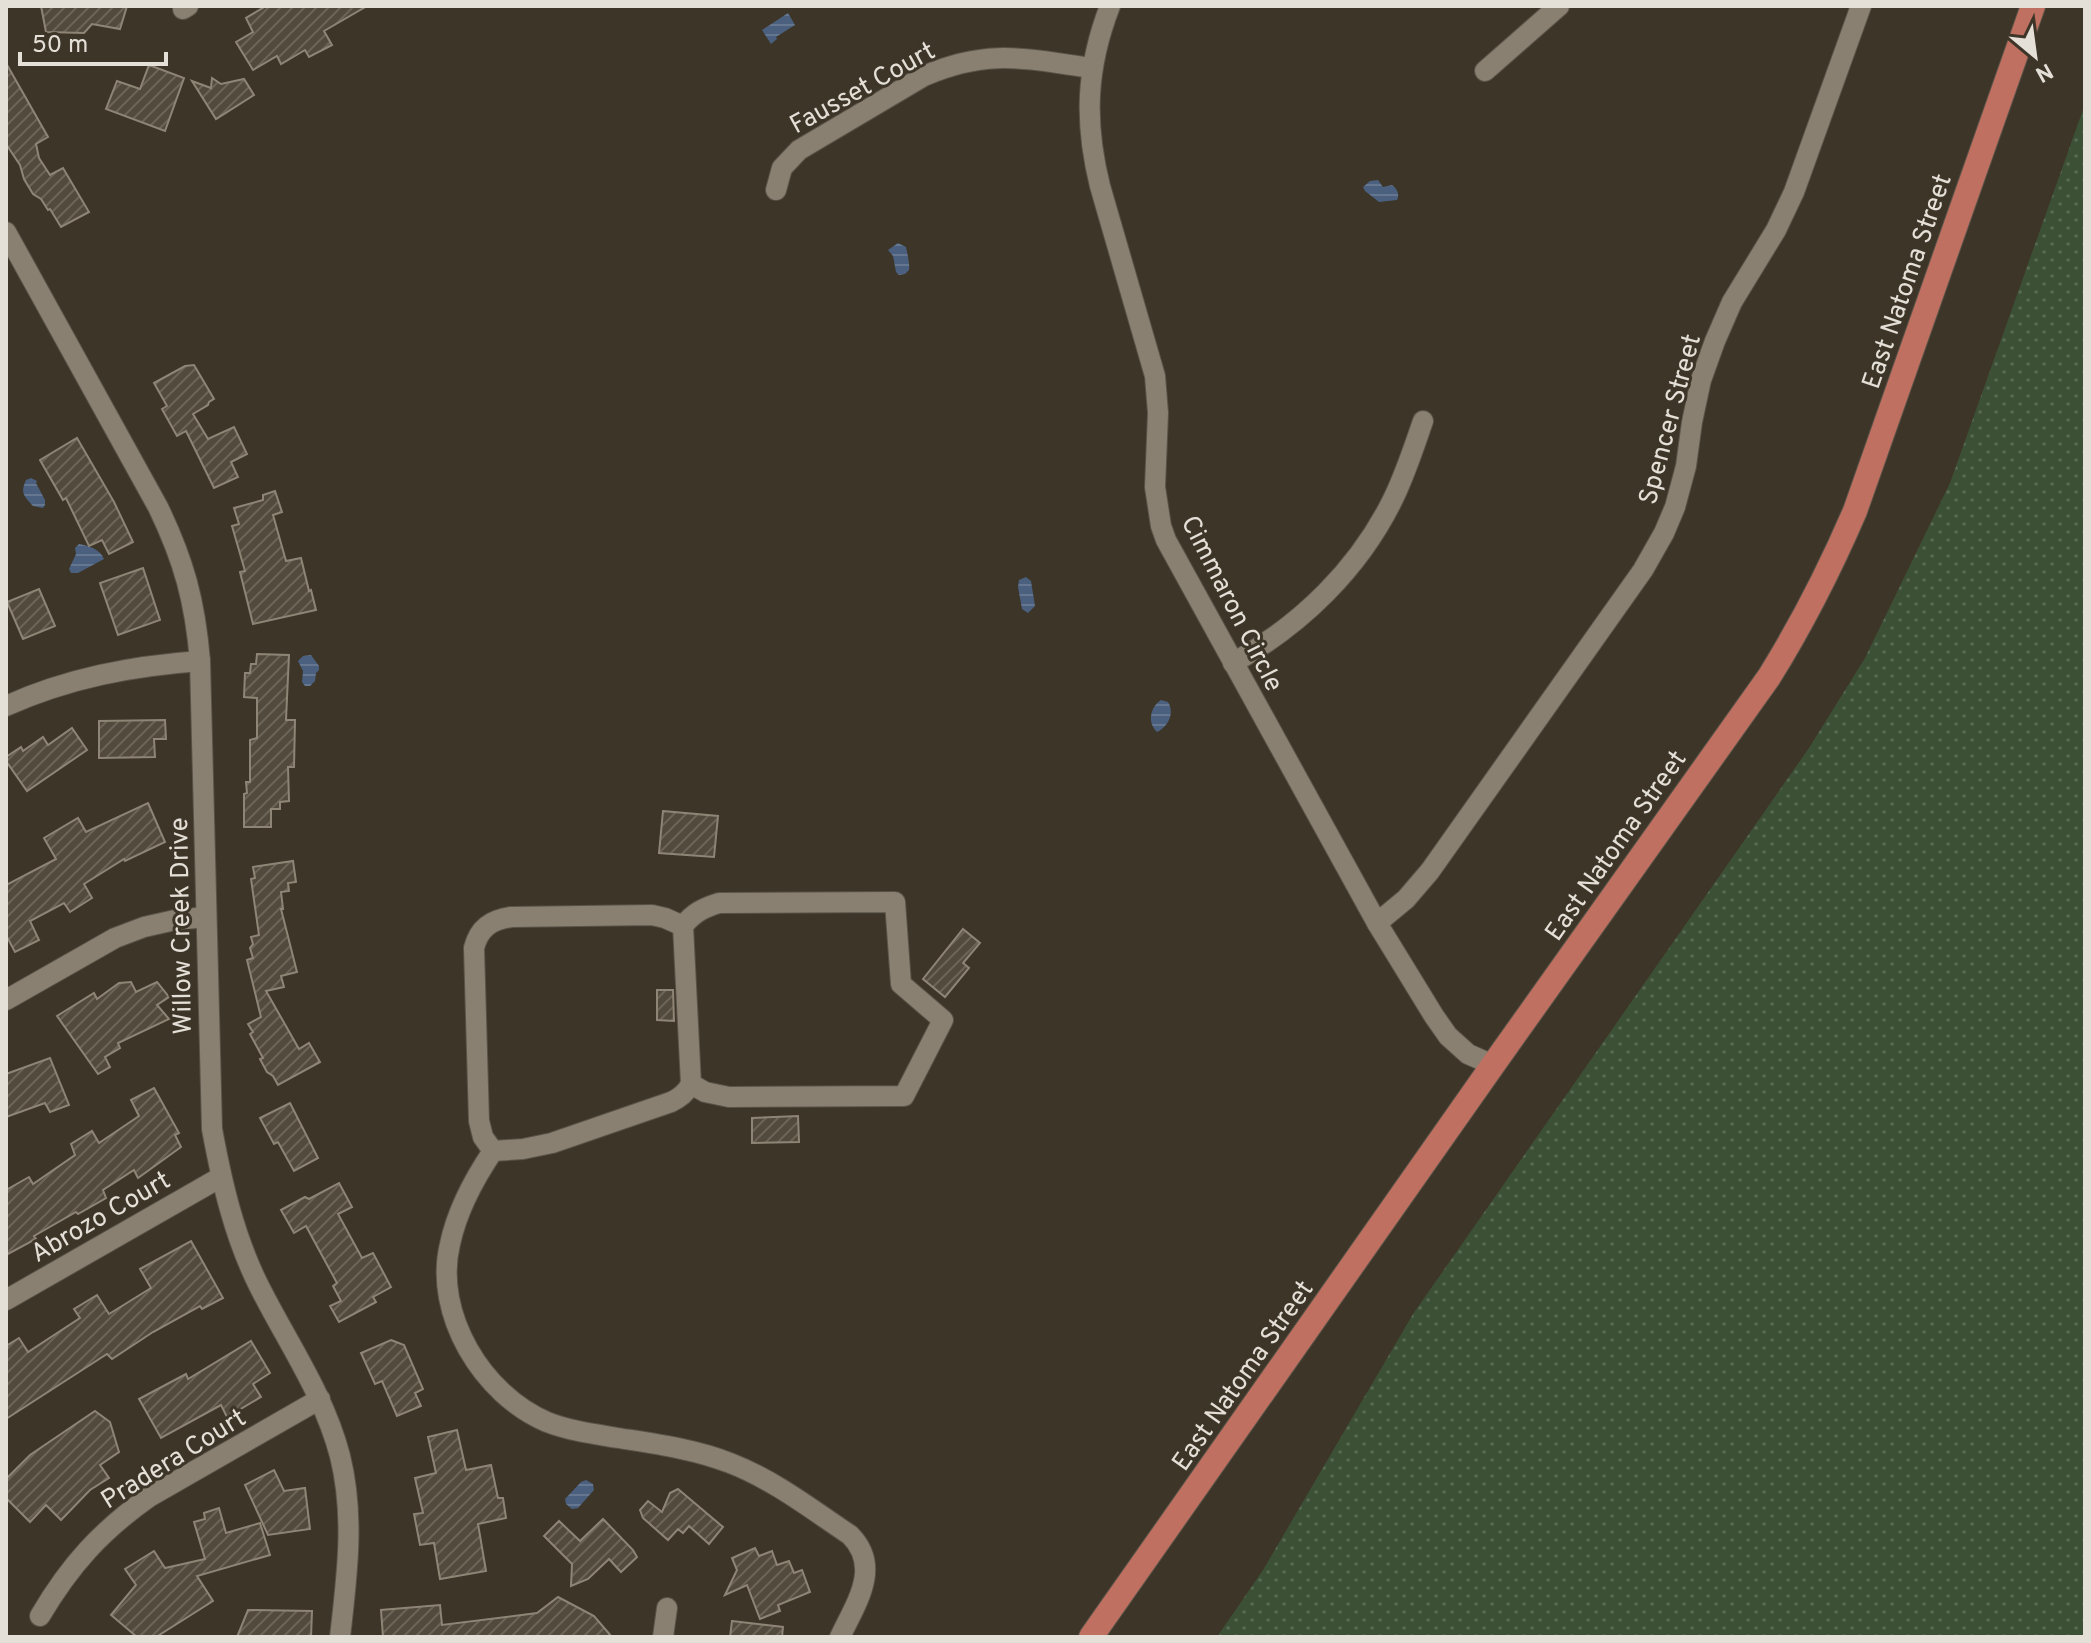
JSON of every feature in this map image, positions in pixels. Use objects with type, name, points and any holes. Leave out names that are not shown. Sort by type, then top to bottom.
[{"type":"main road","name":"East Natoma Street","points":[[1091,1637],[1769,677],[1801,624],[1830,569],[1855,511],[2033,6]]},
{"type":"street","name":"Cimmaron Circle","points":[[1110,6],[1092,68],[1089,127],[1092,155],[1155,376],[1158,413],[1155,487],[1161,526],[1170,549],[1377,923],[1434,1016],[1448,1036],[1468,1054],[1493,1065]]},
{"type":"street","points":[[1485,71],[1559,6]]},
{"type":"street","name":"Spencer Street","points":[[1377,923],[1406,899],[1430,871],[1643,570],[1664,533],[1686,466],[1701,380],[1715,341],[1732,302],[1776,230],[1794,192],[1861,6]]},
{"type":"street","name":"Fausset Court","points":[[776,190],[782,168],[799,150],[924,76],[942,69],[996,57],[1092,68]]},
{"type":"street","name":"Willow Creek Drive","points":[[6,232],[151,494],[186,574],[197,626],[200,661],[212,1129],[229,1209],[245,1256],[320,1399],[340,1455],[350,1519],[340,1637]]},
{"type":"street","points":[[1233,663],[1264,645],[1298,619],[1347,569],[1393,499],[1423,421]]},
{"type":"street","points":[[6,706],[81,678],[148,665],[200,661]]},
{"type":"street","points":[[493,1151],[552,1143],[679,1098],[691,1084],[683,926],[703,908],[719,903],[895,902],[901,984],[943,1020],[904,1096],[729,1097],[705,1092],[691,1084]]},
{"type":"street","points":[[493,1151],[483,1137],[479,1121],[474,948],[484,927],[496,919],[511,917],[652,915],[683,926]]},
{"type":"street","points":[[6,1000],[115,938],[144,927],[206,917]]},
{"type":"street","points":[[493,1151],[466,1197],[449,1246],[448,1289],[452,1310],[474,1360],[502,1393],[547,1422],[578,1432],[689,1449],[732,1463],[772,1483],[850,1535],[864,1556],[866,1571],[863,1586],[840,1637]]},
{"type":"street","name":"Abrozo Court","points":[[6,1300],[221,1177]]},
{"type":"street","name":"Pradera Court","points":[[40,1616],[76,1562],[123,1516],[149,1497],[320,1399]]},
{"type":"street","points":[[663,1637],[667,1608]]},
{"type":"green space","points":[[2085,104],[2085,1637],[1217,1637],[1263,1570],[1413,1314],[1809,748],[1865,658],[1950,483]]},
{"type":"water","points":[[788,13],[795,25],[771,44],[762,30]]},
{"type":"water","points":[[1378,180],[1383,187],[1392,185],[1395,188],[1397,200],[1379,202],[1365,191],[1363,187],[1370,181]]},
{"type":"water","points":[[898,243],[906,247],[909,267],[905,274],[899,275],[888,250]]},
{"type":"water","points":[[31,478],[37,481],[45,500],[43,508],[33,506],[24,494],[26,480]]},
{"type":"water","points":[[79,544],[97,550],[104,559],[78,573],[71,573],[69,569]]},
{"type":"water","points":[[1026,577],[1031,581],[1035,606],[1028,613],[1022,609],[1018,587],[1019,580]]},
{"type":"water","points":[[311,655],[319,670],[315,681],[305,686],[298,661],[303,656]]},
{"type":"water","points":[[1161,700],[1168,702],[1170,715],[1167,723],[1157,732],[1151,715]]},
{"type":"water","points":[[586,1480],[593,1484],[594,1490],[578,1508],[572,1509],[565,1499]]},
{"type":"building","points":[[41,6],[127,6],[120,29],[92,24],[84,33],[46,32]]},
{"type":"building","points":[[266,6],[367,6],[324,31],[332,45],[309,57],[305,50],[281,64],[277,56],[253,70],[236,42],[253,32],[246,18]]},
{"type":"building","points":[[6,63],[48,137],[36,144],[39,158],[50,175],[63,168],[89,212],[61,227],[50,209],[33,194],[6,144]]},
{"type":"building","points":[[149,65],[184,78],[165,131],[106,109],[117,81],[140,89]]},
{"type":"building","points":[[212,78],[221,84],[244,79],[254,95],[216,119],[192,81],[211,88]]},
{"type":"building","points":[[194,365],[214,399],[193,414],[208,439],[234,427],[247,454],[231,462],[238,477],[214,488],[186,431],[177,436],[162,409],[167,406],[154,383],[185,366]]},
{"type":"building","points":[[77,438],[133,542],[109,554],[102,540],[89,546],[66,498],[63,500],[40,460]]},
{"type":"building","points":[[275,491],[282,512],[273,515],[286,561],[301,558],[316,610],[253,624],[240,572],[245,571],[232,526],[239,524],[234,508],[263,500],[263,495]]},
{"type":"building","points":[[143,568],[160,620],[118,635],[100,583]]},
{"type":"building","points":[[39,589],[55,626],[23,639],[7,602]]},
{"type":"building","points":[[257,654],[289,655],[286,720],[295,720],[294,767],[288,767],[289,801],[280,802],[280,809],[271,809],[271,827],[244,827],[244,794],[247,793],[246,782],[250,782],[250,740],[257,738],[257,698],[244,697],[245,673],[250,673],[251,664],[256,664]]},
{"type":"building","points":[[165,720],[166,739],[154,739],[155,757],[99,758],[99,721]]},
{"type":"building","points":[[72,728],[87,750],[27,791],[6,757],[21,747],[23,751],[43,737],[48,745]]},
{"type":"building","points":[[148,803],[165,842],[124,859],[84,884],[92,898],[70,912],[64,903],[30,921],[39,940],[15,952],[6,935],[6,885],[56,859],[44,838],[78,818],[86,832]]},
{"type":"building","points":[[663,811],[718,816],[714,857],[659,853]]},
{"type":"building","points":[[293,861],[296,882],[288,883],[289,891],[281,892],[281,909],[297,972],[281,976],[284,987],[266,991],[299,1049],[309,1043],[320,1062],[278,1085],[260,1059],[263,1058],[248,1024],[261,1017],[247,960],[253,958],[251,937],[259,935],[251,879],[255,878],[253,867]]},
{"type":"building","points":[[963,929],[980,943],[963,963],[969,968],[945,997],[923,979]]},
{"type":"building","points":[[131,982],[136,992],[157,982],[169,997],[157,1005],[169,1019],[118,1043],[120,1048],[105,1057],[110,1067],[98,1074],[57,1016],[94,993],[97,999],[119,983]]},
{"type":"building","points":[[657,990],[673,990],[674,1021],[657,1020]]},
{"type":"building","points":[[50,1058],[69,1105],[50,1112],[45,1103],[6,1117],[6,1074]]},
{"type":"building","points":[[154,1088],[179,1133],[175,1135],[181,1147],[138,1178],[134,1170],[103,1190],[106,1198],[78,1214],[76,1212],[6,1255],[6,1190],[29,1177],[33,1184],[75,1155],[71,1144],[92,1131],[99,1143],[139,1116],[131,1100]]},
{"type":"building","points":[[290,1103],[318,1158],[294,1171],[260,1118]]},
{"type":"building","points":[[798,1116],[799,1142],[752,1143],[752,1118]]},
{"type":"building","points":[[339,1183],[352,1207],[338,1214],[362,1258],[373,1253],[391,1287],[373,1297],[376,1302],[339,1322],[330,1306],[341,1301],[333,1286],[337,1283],[306,1226],[294,1233],[281,1210]]},
{"type":"building","points":[[191,1241],[223,1298],[202,1309],[200,1306],[112,1359],[107,1354],[6,1419],[6,1346],[19,1338],[28,1352],[80,1318],[74,1309],[97,1295],[109,1314],[151,1288],[140,1269]]},
{"type":"building","points":[[391,1340],[404,1345],[423,1389],[415,1393],[421,1406],[397,1416],[382,1381],[375,1384],[361,1353]]},
{"type":"building","points":[[251,1341],[270,1373],[253,1384],[261,1397],[227,1417],[221,1405],[161,1438],[139,1399],[186,1374],[188,1379]]},
{"type":"building","points":[[95,1411],[110,1422],[119,1452],[100,1465],[109,1478],[90,1490],[61,1520],[46,1505],[30,1522],[6,1498],[6,1479],[30,1455]]},
{"type":"building","points":[[457,1430],[466,1470],[491,1465],[498,1498],[503,1498],[506,1518],[478,1524],[486,1571],[440,1579],[434,1543],[420,1545],[414,1514],[423,1513],[415,1478],[436,1473],[428,1437]]},
{"type":"building","points":[[274,1470],[284,1491],[305,1488],[310,1529],[268,1535],[245,1485]]},
{"type":"building","points":[[678,1489],[723,1527],[709,1544],[689,1526],[683,1533],[678,1529],[668,1540],[643,1518],[640,1510],[648,1501],[662,1512],[670,1493]]},
{"type":"building","points":[[219,1508],[226,1533],[260,1523],[270,1555],[197,1576],[213,1601],[156,1637],[137,1637],[111,1615],[136,1585],[125,1569],[154,1551],[165,1568],[205,1559],[194,1522],[205,1519],[204,1513]]},
{"type":"building","points":[[603,1519],[637,1557],[621,1572],[609,1559],[588,1579],[571,1586],[572,1564],[544,1536],[559,1521],[580,1541]]},
{"type":"building","points":[[755,1548],[759,1556],[772,1551],[777,1565],[789,1561],[794,1573],[802,1570],[810,1592],[778,1605],[780,1611],[760,1619],[747,1585],[725,1595],[737,1570],[732,1558]]},
{"type":"building","points":[[558,1597],[594,1616],[612,1637],[383,1637],[381,1610],[440,1605],[442,1625],[537,1613]]},
{"type":"building","points":[[248,1610],[312,1611],[311,1637],[237,1637]]},
{"type":"building","points":[[732,1621],[783,1627],[782,1637],[730,1637]]}]
